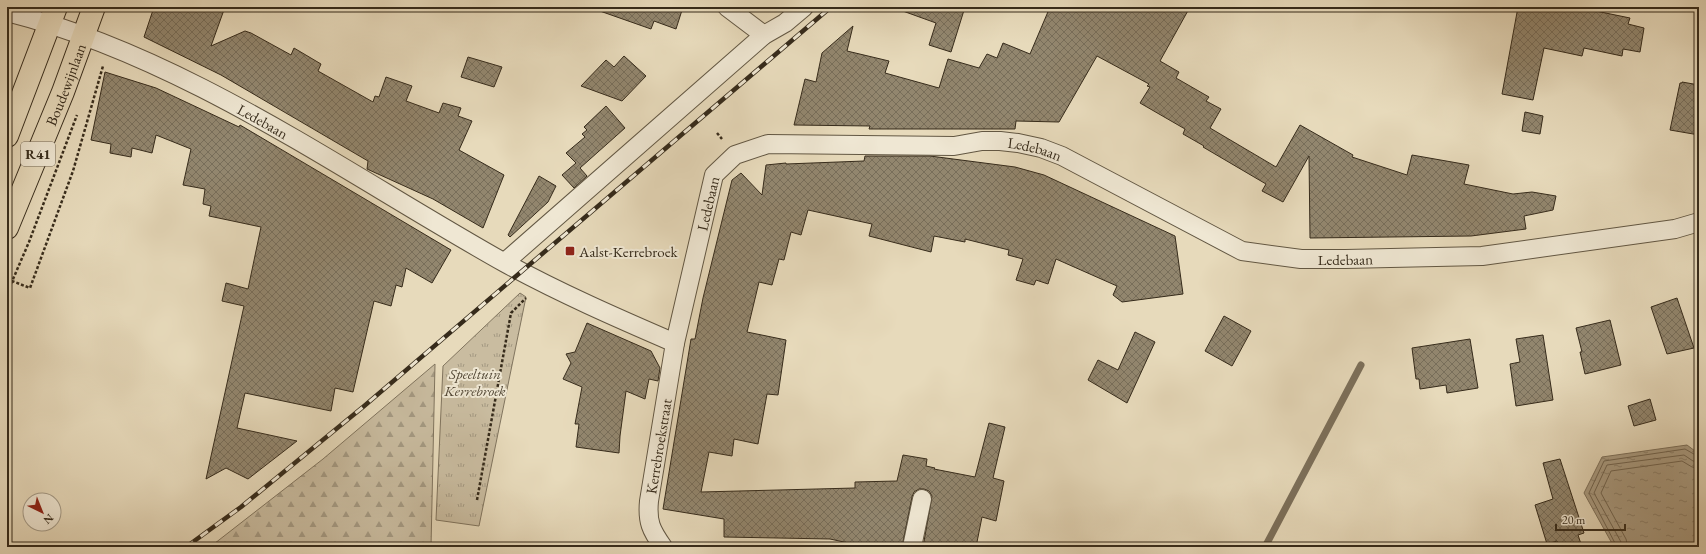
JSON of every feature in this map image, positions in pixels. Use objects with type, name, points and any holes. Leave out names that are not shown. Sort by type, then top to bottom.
[{"type":"main road","name":"Boudewijnlaan","points":[[7,228],[57,106],[94,7]]},
{"type":"main road","name":"R41","points":[[7,136],[53,16]]},
{"type":"street","points":[[727,7],[764,35]]},
{"type":"street","points":[[505,262],[764,35],[785,23],[804,7]]},
{"type":"street","name":"Ledebaan","points":[[7,12],[53,16],[84,36],[108,44],[210,93],[271,126],[540,281],[608,314],[675,343],[714,175],[735,155],[768,144],[954,146],[982,141],[1018,143],[1062,156],[1242,251],[1301,259],[1482,256],[1675,229],[1699,222]]},
{"type":"street","name":"Kerrebroekstraat","points":[[663,547],[650,526],[648,515],[675,343]]},
{"type":"street","points":[[912,547],[922,499]]},
{"type":"path","points":[[7,279],[30,288],[74,171],[97,91],[108,44]]},
{"type":"path","points":[[7,293],[77,115]]},
{"type":"path","points":[[476,500],[511,313],[540,281]]},
{"type":"green space","name":"Speeltuin Kerrebroek","points":[[520,293],[526,297],[479,526],[436,520],[443,366]]},
{"type":"green space","points":[[435,364],[431,547],[210,547],[323,459]]},
{"type":"water","points":[[1687,445],[1699,454],[1699,547],[1614,547],[1584,493],[1602,457]]},
{"type":"building","points":[[154,7],[225,7],[211,46],[245,31],[291,55],[294,48],[321,64],[318,71],[373,102],[375,96],[379,97],[386,77],[412,86],[406,101],[439,113],[443,103],[461,108],[458,116],[472,121],[459,150],[504,175],[483,228],[433,199],[367,169],[368,161],[221,75],[144,37]]},
{"type":"building","points":[[598,7],[683,7],[676,29],[654,21],[651,29],[597,10]]},
{"type":"building","points":[[900,7],[965,7],[951,52],[929,45],[936,23],[900,10]]},
{"type":"building","points":[[1050,7],[1190,7],[1160,61],[1179,72],[1176,78],[1209,97],[1206,101],[1221,109],[1210,128],[1276,167],[1300,125],[1353,155],[1352,157],[1407,175],[1412,155],[1469,165],[1464,184],[1513,194],[1532,192],[1556,196],[1553,210],[1524,216],[1526,229],[1471,236],[1310,238],[1309,156],[1283,202],[1262,191],[1266,184],[1203,147],[1204,146],[1183,134],[1185,129],[1140,103],[1150,87],[1147,86],[1149,84],[1097,56],[1059,122],[1016,121],[1015,129],[869,129],[870,126],[794,125],[805,79],[816,82],[822,53],[853,26],[847,51],[889,61],[885,73],[939,88],[948,59],[979,68],[987,54],[997,58],[1003,43],[1030,54]]},
{"type":"building","points":[[1518,7],[1592,7],[1591,10],[1630,18],[1628,24],[1644,28],[1640,52],[1623,49],[1622,56],[1584,48],[1582,56],[1544,48],[1533,100],[1502,94]]},
{"type":"building","points":[[624,56],[646,76],[622,101],[581,86],[606,60],[614,67]]},
{"type":"building","points":[[468,57],[502,67],[494,87],[461,77]]},
{"type":"building","points":[[105,72],[156,88],[239,127],[240,125],[451,250],[432,283],[406,268],[402,287],[396,285],[391,306],[374,301],[353,392],[335,388],[331,411],[245,393],[237,428],[297,441],[248,479],[226,468],[206,479],[244,306],[222,301],[226,283],[248,289],[261,227],[209,216],[211,206],[203,204],[205,189],[183,185],[191,149],[156,135],[152,153],[132,148],[131,157],[110,153],[111,144],[91,140]]},
{"type":"building","points":[[1682,82],[1699,85],[1699,135],[1670,130],[1680,83]]},
{"type":"building","points":[[606,106],[625,128],[580,168],[587,176],[574,188],[562,175],[576,163],[566,153],[585,137],[582,134],[587,130],[584,127]]},
{"type":"building","points":[[1525,112],[1543,116],[1540,134],[1522,131]]},
{"type":"building","points":[[865,156],[930,156],[1015,167],[1044,175],[1175,236],[1183,294],[1122,302],[1113,295],[1117,286],[1056,259],[1048,284],[1036,280],[1034,285],[1016,280],[1023,259],[1008,255],[1009,250],[965,239],[965,242],[934,236],[931,252],[869,236],[872,224],[808,210],[801,235],[791,232],[784,260],[779,259],[772,285],[759,282],[747,332],[786,340],[778,395],[767,394],[758,444],[734,439],[732,456],[709,452],[701,492],[855,488],[855,482],[897,481],[903,455],[927,459],[926,466],[935,468],[934,469],[975,477],[989,423],[1005,427],[993,478],[1004,481],[996,521],[982,517],[976,547],[923,547],[932,496],[929,491],[919,489],[914,492],[912,497],[902,547],[867,547],[830,539],[724,537],[724,519],[663,509],[691,339],[695,339],[703,298],[732,180],[741,173],[762,195],[766,165],[864,161]]},
{"type":"building","points":[[539,176],[556,186],[548,202],[510,237],[508,235]]},
{"type":"building","points":[[1677,298],[1694,348],[1667,354],[1651,307]]},
{"type":"building","points":[[1224,316],[1251,331],[1232,366],[1205,351]]},
{"type":"building","points":[[1610,320],[1621,365],[1585,374],[1580,352],[1582,352],[1576,328]]},
{"type":"building","points":[[587,323],[651,351],[660,368],[658,381],[649,379],[645,399],[626,391],[619,453],[576,447],[579,424],[575,424],[582,387],[563,379],[571,363],[566,354],[575,352]]},
{"type":"building","points":[[1135,332],[1155,342],[1127,403],[1088,380],[1098,360],[1118,370]]},
{"type":"building","points":[[1543,335],[1553,400],[1516,406],[1510,364],[1520,362],[1516,339]]},
{"type":"building","points":[[1470,339],[1478,388],[1447,393],[1446,385],[1420,389],[1419,379],[1416,379],[1412,348]]},
{"type":"building","points":[[1650,399],[1656,420],[1634,426],[1628,406]]},
{"type":"building","points":[[1560,459],[1584,533],[1578,535],[1582,547],[1559,547],[1557,541],[1547,544],[1535,505],[1553,499],[1543,463]]},
{"type":"waterway","points":[[1265,547],[1361,365]]},
{"type":"railway","points":[[186,547],[241,507],[363,407],[831,7]]},
{"type":"place","name":"Aalst-Kerrebroek","points":[[570,251]]}]
